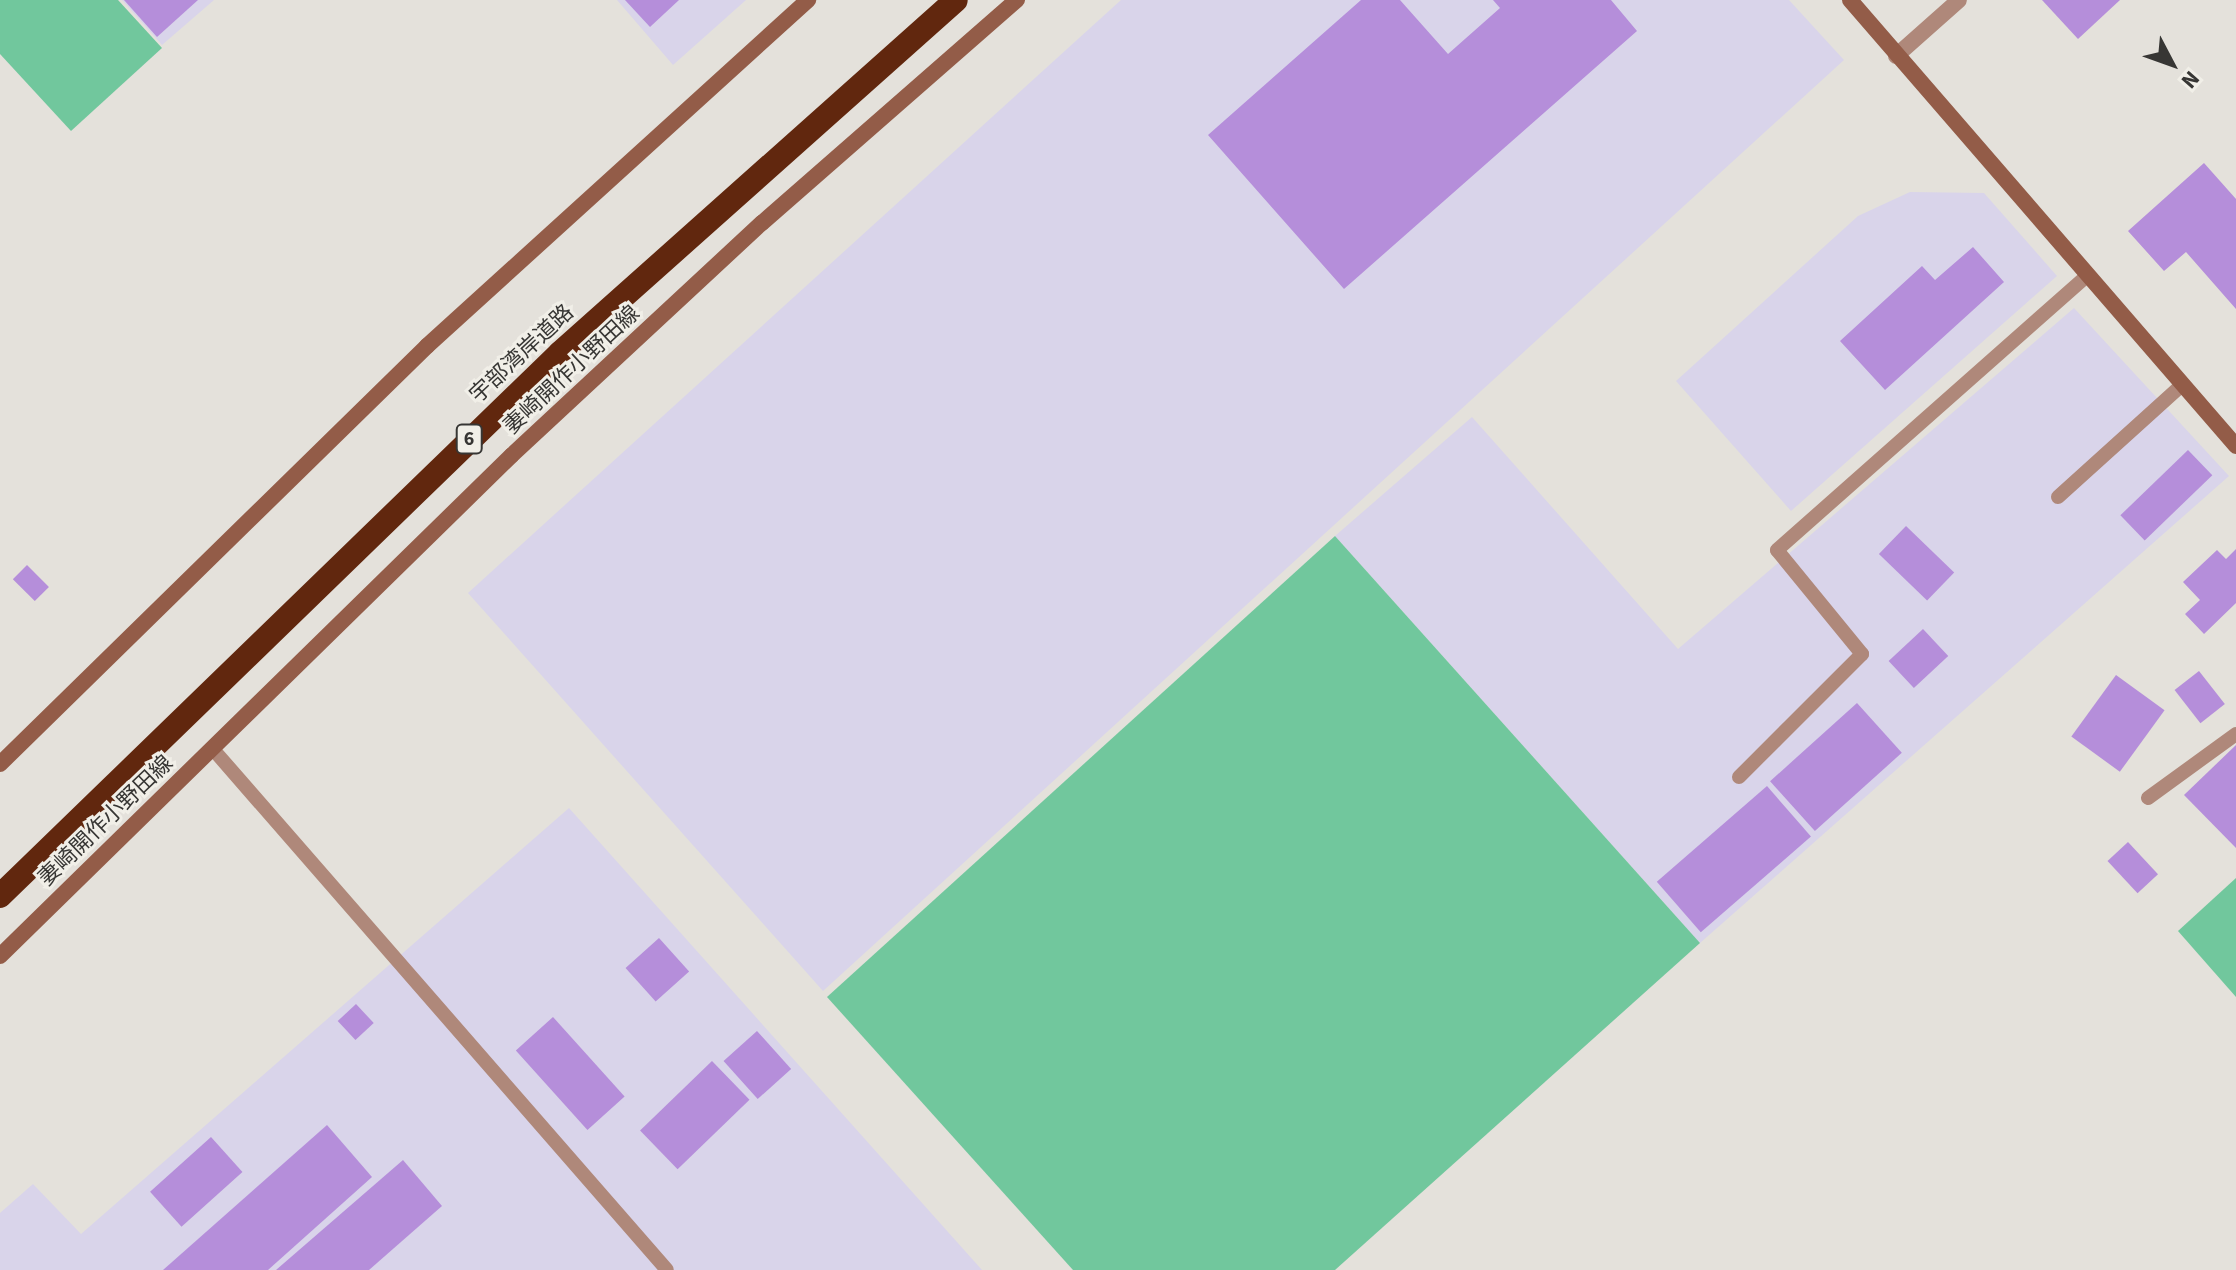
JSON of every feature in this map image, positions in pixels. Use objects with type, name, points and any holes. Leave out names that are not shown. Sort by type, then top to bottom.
[{"type":"highway","name":"宇部湾岸道路","points":[[0,896],[560,353],[956,0]]},
{"type":"main road","points":[[0,764],[427,346],[808,0]]},
{"type":"main road","name":"妻崎開作小野田線","points":[[0,956],[512,455],[762,223],[1017,0]]},
{"type":"main road","points":[[1850,0],[2236,446]]},
{"type":"street","points":[[1896,56],[1959,0]]},
{"type":"lane","points":[[1739,777],[1862,654],[1777,550],[2087,276]]},
{"type":"lane","points":[[2058,497],[2182,385]]},
{"type":"lane","points":[[2148,798],[2236,734]]},
{"type":"lane","points":[[212,748],[667,1270]]},
{"type":"shaded area","points":[[122,0],[214,0],[162,45]]},
{"type":"shaded area","points":[[617,0],[746,0],[673,65]]},
{"type":"shaded area","points":[[1121,0],[1789,0],[1844,60],[823,991],[468,593]]},
{"type":"shaded area","points":[[1910,192],[1984,193],[2057,276],[1791,511],[1676,381],[1858,216]]},
{"type":"shaded area","points":[[2074,308],[2229,476],[1700,943],[1335,536],[1472,417],[1678,649]]},
{"type":"shaded area","points":[[569,808],[982,1270],[0,1270],[0,1213],[33,1184],[81,1234]]},
{"type":"green space","points":[[0,0],[118,0],[162,48],[71,131],[0,54]]},
{"type":"green space","points":[[1335,536],[1700,943],[1335,1270],[1073,1270],[827,997]]},
{"type":"green space","points":[[2236,878],[2236,997],[2178,931]]},
{"type":"building","points":[[124,0],[198,0],[157,37]]},
{"type":"building","points":[[625,0],[679,0],[650,27]]},
{"type":"building","points":[[1361,0],[1400,0],[1448,54],[1500,8],[1493,0],[1611,0],[1637,31],[1344,289],[1208,135]]},
{"type":"building","points":[[2042,0],[2120,0],[2078,39]]},
{"type":"building","points":[[2204,163],[2236,199],[2236,309],[2186,252],[2164,271],[2128,231]]},
{"type":"building","points":[[1973,247],[2004,282],[1885,390],[1840,341],[1922,266],[1935,280]]},
{"type":"building","points":[[2188,450],[2212,475],[2145,540],[2120,515]]},
{"type":"building","points":[[1906,526],[1954,573],[1927,601],[1879,554]]},
{"type":"building","points":[[2236,549],[2236,603],[2204,634],[2185,614],[2200,600],[2183,582],[2217,550],[2226,559]]},
{"type":"building","points":[[27,565],[49,587],[35,601],[13,579]]},
{"type":"building","points":[[1923,629],[1948,656],[1914,688],[1889,661]]},
{"type":"building","points":[[2199,671],[2225,704],[2200,723],[2175,690]]},
{"type":"building","points":[[2116,675],[2165,710],[2120,772],[2071,736]]},
{"type":"building","points":[[1857,703],[1902,753],[1815,831],[1770,781]]},
{"type":"building","points":[[2236,745],[2236,848],[2184,795]]},
{"type":"building","points":[[1767,786],[1811,837],[1701,932],[1657,882]]},
{"type":"building","points":[[2128,842],[2158,874],[2138,893],[2108,861]]},
{"type":"building","points":[[659,938],[689,971],[656,1002],[626,968]]},
{"type":"building","points":[[356,1004],[374,1023],[355,1040],[338,1021]]},
{"type":"building","points":[[553,1017],[625,1097],[587,1130],[516,1050]]},
{"type":"building","points":[[757,1031],[791,1069],[758,1099],[724,1061]]},
{"type":"building","points":[[712,1061],[750,1100],[678,1169],[640,1130]]},
{"type":"building","points":[[327,1125],[372,1177],[268,1270],[163,1270]]},
{"type":"building","points":[[211,1137],[242,1172],[182,1227],[150,1192]]},
{"type":"building","points":[[403,1160],[442,1206],[369,1270],[276,1270]]}]
